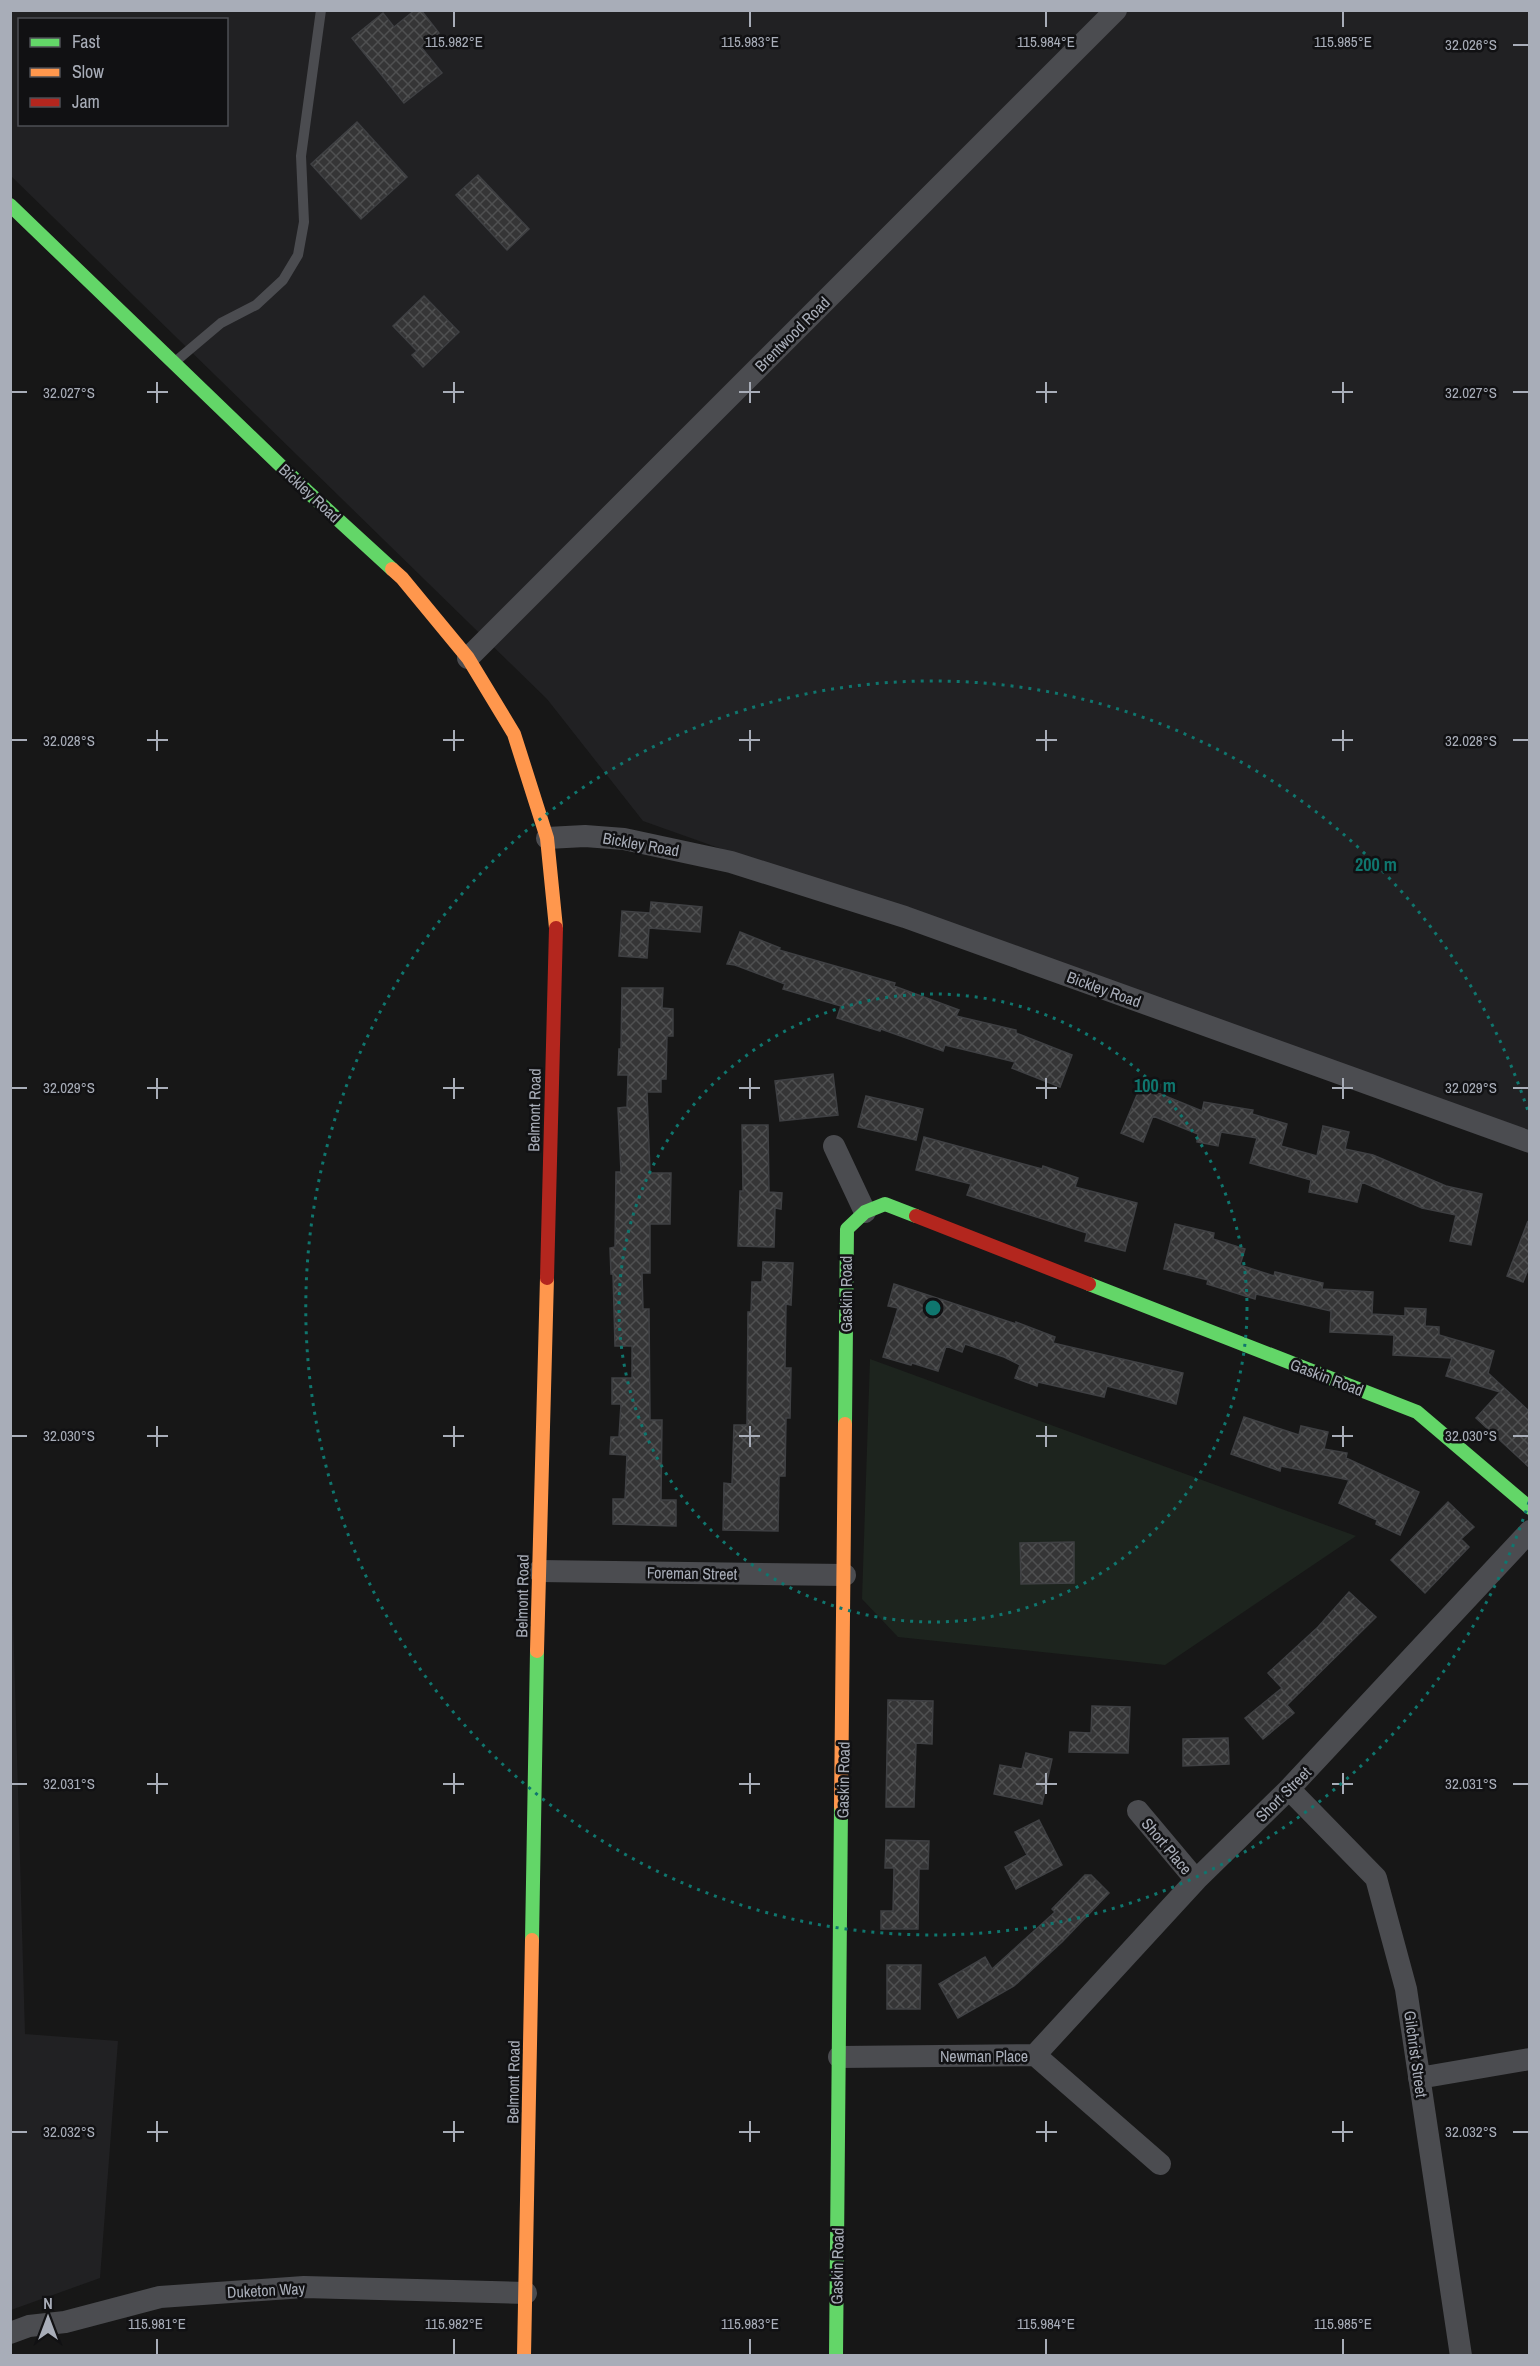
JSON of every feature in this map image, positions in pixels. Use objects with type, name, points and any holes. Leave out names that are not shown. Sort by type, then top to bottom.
[{"type":"street","name":"Brentwood Road","points":[[468,658],[1116,10]]},
{"type":"street","name":"Bickley Road","points":[[12,210],[309,493],[402,578],[468,658],[514,734],[547,838],[585,836],[624,839],[731,862],[905,917],[1530,1142]]},
{"type":"street","name":"Belmont Road","points":[[524,2355],[539,1571],[555,926],[547,838]]},
{"type":"street","points":[[834,1146],[865,1212]]},
{"type":"street","name":"Gaskin Road","points":[[836,2355],[847,1229],[865,1212],[885,1204],[1417,1412],[1530,1508]]},
{"type":"street","name":"Short Street","points":[[1035,2055],[1196,1880],[1289,1789],[1530,1531]]},
{"type":"street","name":"Foreman Street","points":[[539,1571],[845,1575]]},
{"type":"street","name":"Gilchrist Street","points":[[1289,1789],[1376,1878],[1406,1989],[1461,2355]]},
{"type":"street","name":"Short Place","points":[[1138,1811],[1196,1880]]},
{"type":"street","name":"Newman Place","points":[[839,2057],[1035,2055],[1160,2164]]},
{"type":"street","points":[[1419,2078],[1530,2059]]},
{"type":"street","name":"Duketon Way","points":[[10,2333],[29,2326],[65,2322],[160,2297],[304,2287],[526,2293]]},
{"type":"lane","points":[[174,363],[221,323],[256,305],[284,280],[298,255],[304,222],[301,156],[321,10]]},
{"type":"shaded area","points":[[10,11],[1529,11],[1529,1136],[643,821],[547,699],[11,176]]},
{"type":"shaded area","points":[[870,1359],[1356,1536],[1165,1665],[898,1637],[862,1599]]},
{"type":"shaded area","points":[[11,1547],[25,2034],[118,2041],[100,2278],[11,2310]]},
{"type":"building","points":[[415,10],[421,10],[439,33],[421,47],[442,73],[404,103],[352,38],[383,13],[394,27]]},
{"type":"building","points":[[357,122],[407,177],[361,219],[311,164]]},
{"type":"building","points":[[478,175],[529,229],[507,250],[456,195]]},
{"type":"building","points":[[424,296],[459,332],[423,367],[412,355],[417,351],[393,326]]},
{"type":"building","points":[[651,902],[702,907],[700,932],[649,928],[647,958],[619,956],[622,911],[650,913]]},
{"type":"building","points":[[740,932],[780,948],[779,950],[895,983],[894,986],[959,1010],[956,1016],[1016,1030],[1016,1033],[1072,1055],[1060,1087],[1012,1068],[1015,1062],[945,1045],[943,1051],[881,1029],[880,1031],[837,1018],[841,1006],[783,989],[785,984],[727,964]]},
{"type":"building","points":[[622,988],[663,988],[662,1008],[673,1009],[673,1036],[667,1036],[666,1079],[661,1079],[661,1092],[647,1092],[650,1173],[671,1173],[670,1224],[650,1224],[650,1273],[642,1273],[643,1309],[649,1309],[650,1420],[662,1420],[661,1500],[676,1500],[676,1526],[613,1524],[613,1499],[625,1499],[627,1455],[610,1454],[611,1437],[619,1437],[621,1404],[612,1404],[612,1378],[632,1378],[632,1346],[615,1346],[610,1248],[615,1247],[616,1172],[621,1172],[618,1108],[627,1107],[628,1075],[618,1075],[619,1049],[621,1049]]},
{"type":"building","points":[[833,1074],[838,1115],[780,1121],[775,1081]]},
{"type":"building","points":[[1144,1078],[1161,1085],[1158,1093],[1202,1111],[1204,1102],[1253,1110],[1252,1114],[1287,1124],[1281,1146],[1317,1156],[1323,1126],[1349,1132],[1345,1149],[1373,1155],[1446,1186],[1482,1194],[1471,1245],[1450,1241],[1456,1215],[1422,1208],[1362,1182],[1357,1202],[1309,1192],[1311,1180],[1250,1163],[1257,1138],[1221,1132],[1218,1146],[1197,1142],[1198,1134],[1153,1116],[1143,1142],[1121,1133]]},
{"type":"building","points":[[866,1096],[923,1109],[916,1140],[858,1127]]},
{"type":"building","points":[[742,1125],[768,1125],[769,1192],[782,1193],[781,1209],[775,1208],[774,1247],[738,1246],[740,1191],[743,1191]]},
{"type":"building","points":[[924,1137],[1042,1169],[1043,1166],[1078,1178],[1075,1187],[1137,1203],[1125,1251],[1085,1241],[1087,1233],[967,1195],[971,1184],[916,1170]]},
{"type":"building","points":[[1528,1221],[1530,1265],[1523,1282],[1507,1276]]},
{"type":"building","points":[[1175,1224],[1214,1233],[1213,1239],[1245,1249],[1240,1265],[1274,1276],[1275,1272],[1323,1283],[1322,1289],[1373,1292],[1372,1314],[1405,1316],[1405,1308],[1426,1309],[1425,1326],[1439,1327],[1439,1335],[1494,1351],[1488,1373],[1530,1412],[1530,1468],[1476,1418],[1500,1392],[1446,1376],[1452,1358],[1393,1355],[1394,1335],[1330,1332],[1331,1311],[1256,1294],[1255,1299],[1207,1284],[1208,1280],[1164,1269]]},
{"type":"building","points":[[763,1262],[793,1263],[791,1305],[786,1304],[785,1368],[791,1368],[790,1418],[786,1418],[785,1476],[779,1476],[778,1531],[723,1530],[724,1483],[732,1484],[734,1425],[747,1425],[748,1312],[751,1312],[752,1282],[762,1282]]},
{"type":"building","points":[[894,1284],[1016,1324],[1016,1322],[1055,1337],[1053,1343],[1183,1373],[1176,1404],[1107,1386],[1104,1397],[1038,1382],[1037,1386],[1015,1378],[1020,1365],[965,1344],[962,1352],[946,1346],[938,1371],[883,1357],[898,1308],[888,1306]]},
{"type":"building","points":[[1244,1417],[1299,1435],[1301,1426],[1328,1432],[1324,1449],[1347,1453],[1346,1458],[1419,1492],[1400,1535],[1376,1524],[1377,1520],[1339,1503],[1349,1480],[1281,1466],[1280,1471],[1231,1454]]},
{"type":"building","points":[[1448,1502],[1474,1527],[1461,1539],[1469,1547],[1425,1593],[1391,1560]]},
{"type":"building","points":[[1074,1542],[1074,1583],[1021,1584],[1020,1543]]},
{"type":"building","points":[[1349,1592],[1376,1617],[1287,1705],[1294,1713],[1263,1739],[1245,1718],[1282,1688],[1268,1673],[1318,1627]]},
{"type":"building","points":[[888,1700],[933,1701],[932,1744],[916,1743],[914,1807],[886,1807]]},
{"type":"building","points":[[1092,1706],[1130,1707],[1128,1753],[1069,1752],[1070,1732],[1091,1733]]},
{"type":"building","points":[[1228,1738],[1229,1764],[1183,1766],[1183,1739]]},
{"type":"building","points":[[1026,1753],[1052,1759],[1042,1804],[994,1794],[1000,1765],[1022,1769]]},
{"type":"building","points":[[1039,1820],[1062,1865],[1016,1889],[1005,1867],[1027,1855],[1015,1832]]},
{"type":"building","points":[[886,1840],[929,1841],[928,1869],[919,1869],[918,1929],[881,1929],[881,1911],[893,1911],[894,1868],[885,1868]]},
{"type":"building","points":[[1085,1875],[1091,1875],[1109,1893],[1062,1942],[1014,1986],[958,2018],[939,1984],[985,1957],[992,1969],[1055,1912],[1052,1909]]},
{"type":"building","points":[[887,1965],[921,1965],[920,2009],[887,2009]]},
{"type":"traffic: fast","points":[[10,205],[309,493],[392,569]]},
{"type":"traffic: fast","points":[[845,1424],[847,1229],[865,1212],[885,1204],[916,1216]]},
{"type":"traffic: fast","points":[[1089,1284],[1417,1412],[1530,1508]]},
{"type":"traffic: fast","points":[[532,1940],[537,1651]]},
{"type":"traffic: fast","points":[[836,2356],[841,1806]]},
{"type":"traffic: slow","points":[[392,569],[468,658],[514,734],[547,838],[556,928]]},
{"type":"traffic: slow","points":[[537,1651],[547,1278]]},
{"type":"traffic: slow","points":[[841,1806],[845,1424]]},
{"type":"traffic: slow","points":[[524,2356],[532,1940]]},
{"type":"traffic: jam","points":[[547,1278],[556,928]]},
{"type":"traffic: jam","points":[[916,1216],[1089,1284]]}]
